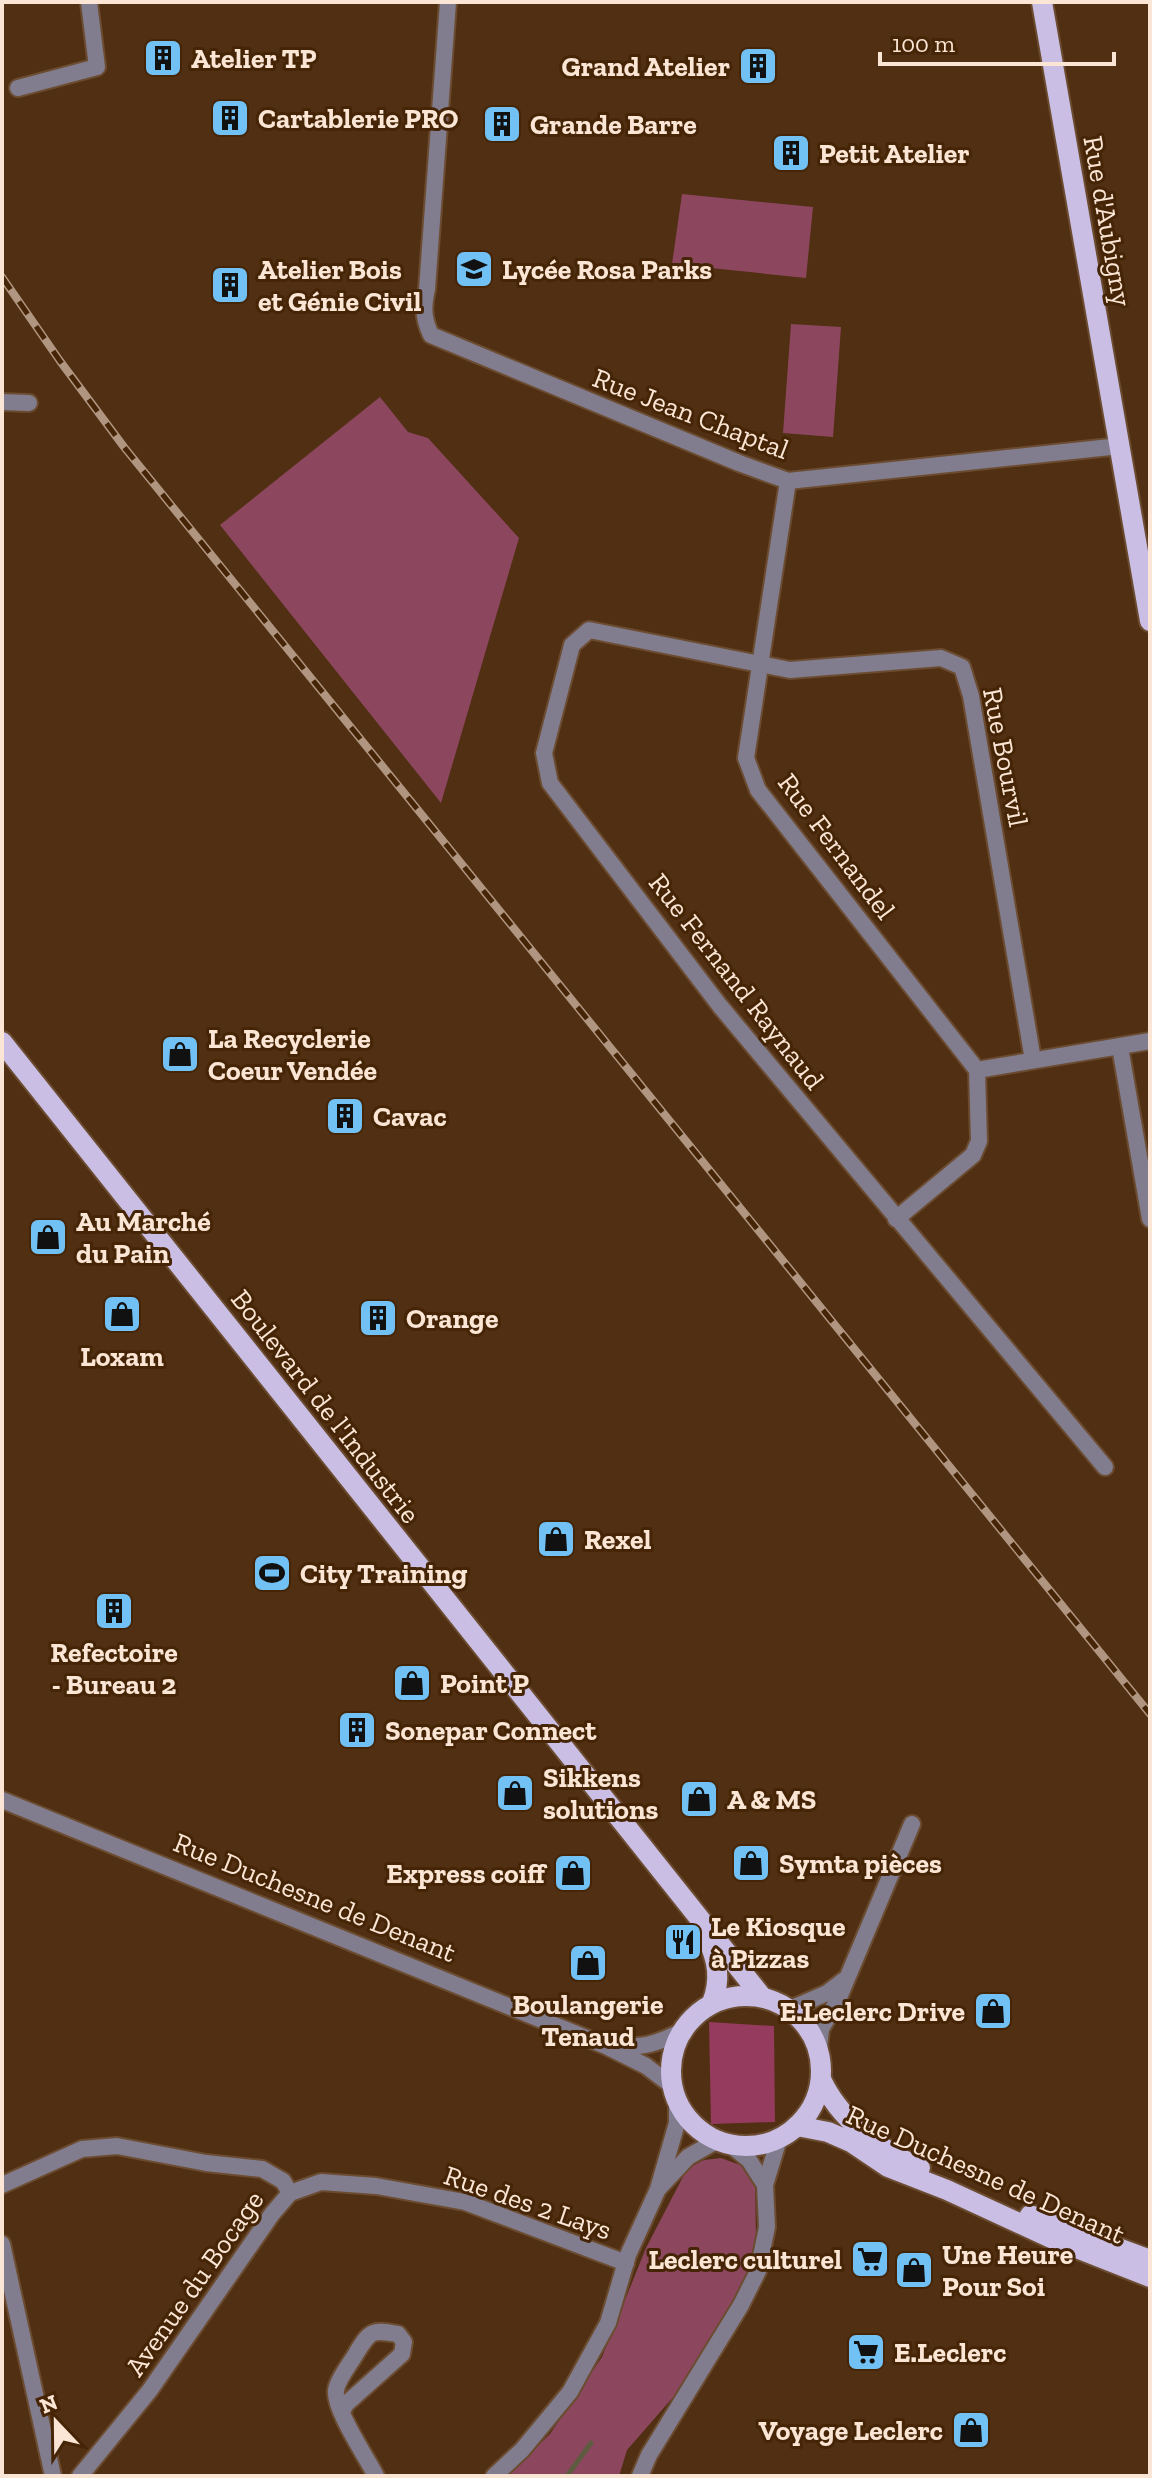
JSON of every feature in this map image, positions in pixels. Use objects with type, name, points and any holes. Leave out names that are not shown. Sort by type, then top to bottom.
[{"type":"main road","name":"Rue d'Aubigny","points":[[1042,8],[1150,621]]},
{"type":"main road","name":"Boulevard de l'Industrie","points":[[2,1042],[762,1997]]},
{"type":"main road","name":"Boulevard de l'Industrie","points":[[697,1917],[715,1952],[717,1963],[718,1984],[712,2003]]},
{"type":"main road","points":[[737,1996],[762,1997],[790,2009],[807,2027],[819,2049],[821,2079],[808,2114],[779,2139],[748,2147],[724,2143],[700,2132],[687,2119],[674,2094],[670,2066],[674,2048],[695,2015],[712,2003],[737,1996]]},
{"type":"main road","name":"Rue Duchesne de Denant","points":[[821,2079],[850,2121],[908,2162],[1038,2218],[1150,2260]]},
{"type":"main road","name":"Rue Duchesne de Denant","points":[[797,2126],[828,2132],[851,2142],[888,2167],[1150,2277]]},
{"type":"street","points":[[18,88],[97,67],[89,2]]},
{"type":"street","name":"Rue Jean Chaptal","points":[[448,2],[427,289],[445,342],[788,481],[1120,446]]},
{"type":"street","points":[[2,402],[29,403]]},
{"type":"street","name":"Rue Fernandel","points":[[788,481],[746,758],[758,790],[977,1070]]},
{"type":"street","name":"Rue Fernand Raynaud","points":[[758,665],[589,630],[572,645],[544,753],[550,783],[720,1006],[1105,1467]]},
{"type":"street","name":"Rue Bourvil","points":[[758,665],[790,670],[941,658],[962,667],[971,696],[1033,1060]]},
{"type":"street","points":[[896,1219],[973,1155],[979,1141],[977,1070],[1150,1041]]},
{"type":"street","points":[[1120,1047],[1150,1219]]},
{"type":"street","name":"Rue Duchesne de Denant","points":[[2,1800],[606,2046],[646,2066],[674,2094]]},
{"type":"street","points":[[819,2049],[821,2029],[838,2000],[912,1824]]},
{"type":"street","points":[[790,2009],[827,1993],[845,1979]]},
{"type":"street","name":"Rue Duchesne de Denant","points":[[606,2046],[639,2048],[660,2043],[682,2031]]},
{"type":"street","points":[[494,2476],[522,2450],[570,2392],[608,2323],[626,2263],[658,2189],[677,2123],[674,2094]]},
{"type":"street","points":[[640,2476],[649,2455],[741,2305],[758,2271],[767,2227],[765,2185],[779,2139]]},
{"type":"street","points":[[658,2189],[688,2157],[724,2143],[749,2160],[765,2185]]},
{"type":"street","points":[[2,2185],[82,2149],[117,2146],[206,2163],[262,2169],[283,2181],[290,2193]]},
{"type":"street","name":"Rue des 2 Lays","points":[[290,2193],[321,2182],[376,2186],[465,2202],[626,2263]]},
{"type":"street","name":"Avenue du Bocage","points":[[80,2476],[150,2390],[272,2214],[290,2193]]},
{"type":"street","points":[[2,2244],[53,2476]]},
{"type":"street","points":[[342,2412],[346,2404],[402,2354],[404,2342],[398,2334],[376,2331],[367,2335],[336,2387],[336,2399],[342,2412],[376,2476]]},
{"type":"shaded area","points":[[682,194],[813,207],[806,278],[672,264]]},
{"type":"shaded area","points":[[791,324],[841,327],[833,437],[783,433]]},
{"type":"shaded area","points":[[380,397],[408,432],[428,438],[519,538],[441,803],[220,525]]},
{"type":"shaded area","points":[[709,2022],[774,2026],[775,2122],[711,2124]]},
{"type":"shaded area","points":[[721,2158],[743,2166],[755,2177],[756,2241],[749,2274],[675,2395],[627,2450],[619,2476],[507,2476],[550,2434],[602,2357],[646,2248],[687,2169],[704,2160]]},
{"type":"waterway","points":[[567,2476],[591,2443]]},
{"type":"railway","points":[[2,277],[124,447],[1150,1714]]},
{"type":"place","name":"Atelier TP","points":[[163,58]]},
{"type":"place","name":"Grand Atelier","points":[[758,66]]},
{"type":"place","name":"Cartablerie PRO","points":[[230,118]]},
{"type":"place","name":"Grande Barre","points":[[502,124]]},
{"type":"place","name":"Petit Atelier","points":[[791,153]]},
{"type":"place","name":"Lycée Rosa Parks","points":[[474,269]]},
{"type":"place","name":"Atelier Bois et Génie Civil","points":[[230,285]]},
{"type":"place","name":"La Recyclerie Coeur Vendée","points":[[180,1054]]},
{"type":"place","name":"Cavac","points":[[345,1116]]},
{"type":"place","name":"Au Marché du Pain","points":[[48,1237]]},
{"type":"place","name":"Loxam","points":[[122,1314]]},
{"type":"place","name":"Orange","points":[[378,1318]]},
{"type":"place","name":"Rexel","points":[[556,1539]]},
{"type":"place","name":"City Training","points":[[272,1573]]},
{"type":"place","name":"Refectoire - Bureau 2","points":[[114,1611]]},
{"type":"place","name":"Point P","points":[[412,1683]]},
{"type":"place","name":"Sonepar Connect","points":[[357,1730]]},
{"type":"place","name":"Sikkens solutions","points":[[515,1793]]},
{"type":"place","name":"A & MS","points":[[699,1799]]},
{"type":"place","name":"Symta pièces","points":[[751,1863]]},
{"type":"place","name":"Express coiff","points":[[573,1873]]},
{"type":"place","name":"Le Kiosque à Pizzas","points":[[683,1942]]},
{"type":"place","name":"Boulangerie Tenaud","points":[[588,1963]]},
{"type":"place","name":"E.Leclerc Drive","points":[[993,2011]]},
{"type":"place","name":"Leclerc culturel","points":[[870,2259]]},
{"type":"place","name":"Une Heure Pour Soi","points":[[914,2270]]},
{"type":"place","name":"E.Leclerc","points":[[866,2352]]},
{"type":"place","name":"Voyage Leclerc","points":[[971,2430]]}]
